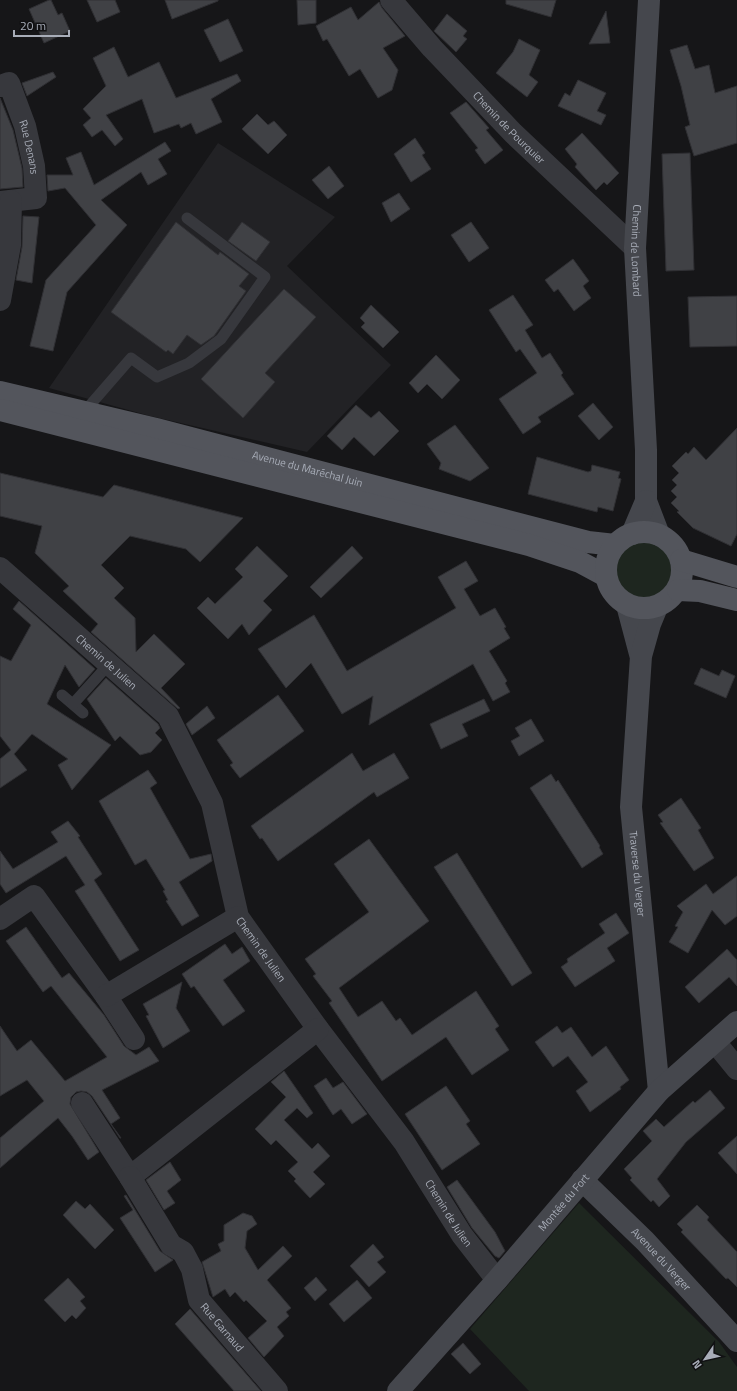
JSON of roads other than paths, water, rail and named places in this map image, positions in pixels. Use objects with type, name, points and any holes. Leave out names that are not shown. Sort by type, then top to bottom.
[{"type":"main road","name":"Avenue du Maréchal Juin","points":[[0,392],[156,429],[588,542],[624,540]]},
{"type":"main road","name":"Avenue du Maréchal Juin","points":[[0,410],[529,545],[580,562],[606,576]]},
{"type":"main road","points":[[641,532],[659,535],[676,549],[681,560],[683,570],[678,590],[669,600],[657,607],[642,609],[627,605],[613,593],[606,576],[606,565],[609,554],[624,540],[641,532]]},
{"type":"main road","points":[[681,560],[737,577]]},
{"type":"main road","points":[[678,590],[700,591],[737,600]]},
{"type":"street","name":"Chemin de Pourquier","points":[[391,0],[432,48],[513,132],[635,248]]},
{"type":"street","name":"Chemin de Lombard","points":[[649,0],[635,248],[646,450],[646,500],[659,535]]},
{"type":"street","name":"Rue Denans","points":[[0,86],[9,83],[25,126],[34,166],[36,198],[5,201],[10,245],[0,300]]},
{"type":"street","name":"Chemin de Lombard","points":[[624,540],[646,500]]},
{"type":"street","name":"Chemin de Julien","points":[[5,572],[110,663],[168,716],[212,802],[238,917],[318,1029],[404,1142],[462,1235],[497,1280]]},
{"type":"street","name":"Traverse du Verger","points":[[627,605],[641,656]]},
{"type":"street","name":"Traverse du Verger","points":[[657,607],[641,656],[631,807],[659,1091]]},
{"type":"street","points":[[0,919],[34,896],[106,996],[134,1040]]},
{"type":"street","points":[[106,996],[238,917]]},
{"type":"street","name":"Montée du Fort","points":[[398,1391],[497,1280],[659,1091],[737,1022]]},
{"type":"street","points":[[130,1177],[318,1029]]},
{"type":"street","points":[[715,1042],[737,1069]]},
{"type":"street","name":"Rue Garnaud","points":[[82,1103],[130,1177],[171,1245],[183,1252],[192,1269],[199,1300],[277,1391]]},
{"type":"street","name":"Avenue du Verger","points":[[582,1180],[645,1242],[737,1341]]},
{"type":"lane","points":[[84,412],[132,358],[157,377],[189,363],[221,339],[265,277],[187,218]]},
{"type":"lane","points":[[73,704],[110,663]]},
{"type":"lane","points":[[62,695],[83,713]]}]
